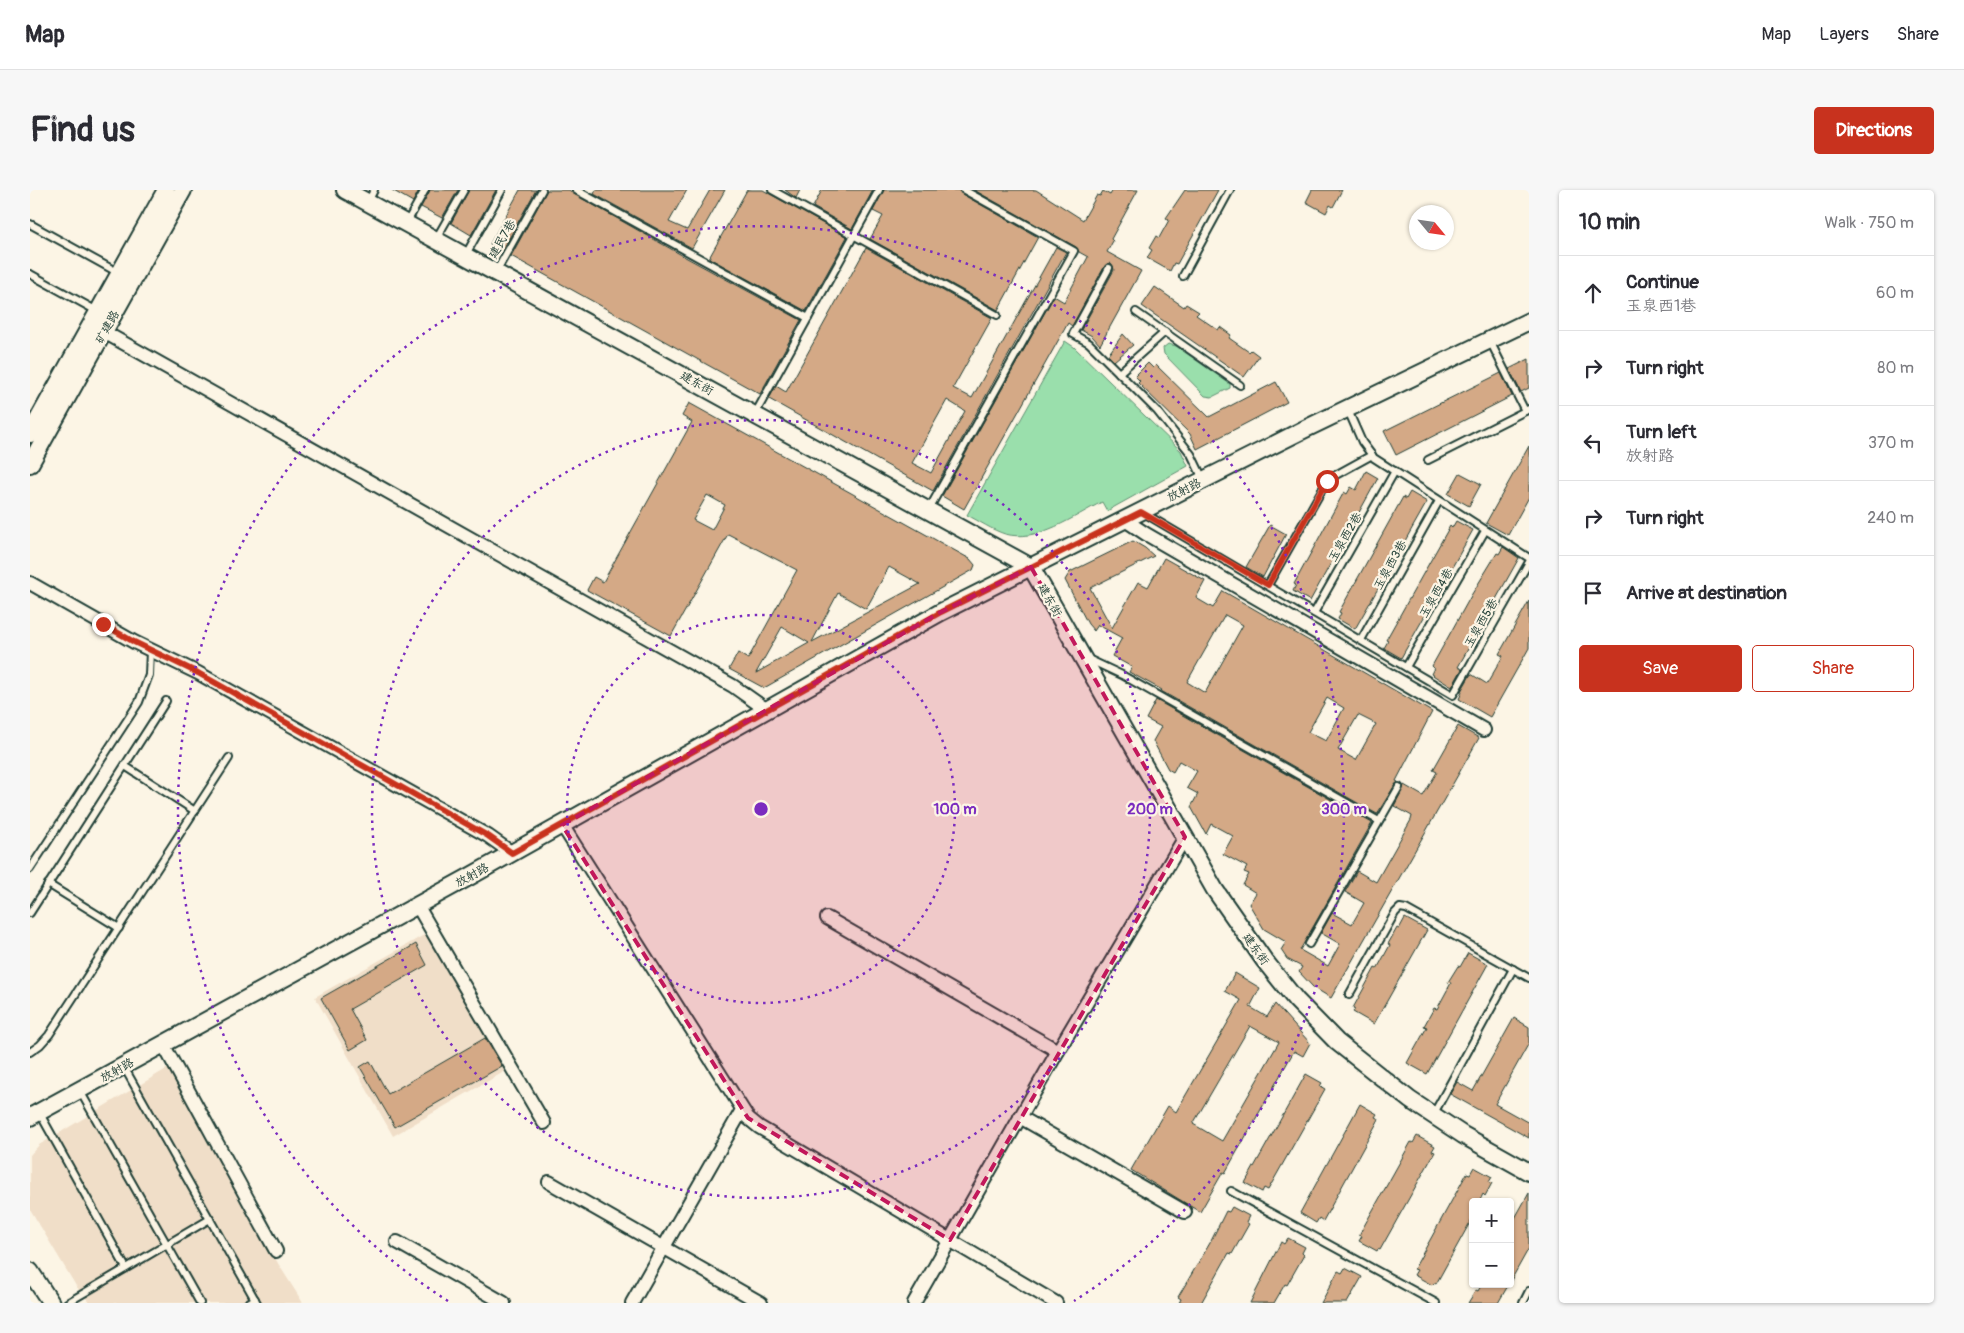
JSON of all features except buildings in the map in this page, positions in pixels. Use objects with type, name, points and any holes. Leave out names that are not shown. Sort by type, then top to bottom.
[{"type":"street","name":"矿建路","points":[[30,434],[166,190]]},
{"type":"street","name":"矿建路","points":[[30,464],[183,190]]},
{"type":"street","name":"建东街","points":[[345,190],[371,196],[406,224],[1031,567],[1220,898],[1264,960],[1296,1000],[1337,1042],[1432,1116],[1529,1172]]},
{"type":"street","name":"放射路","points":[[35,1114],[512,853],[941,612],[1347,408],[1529,321]]},
{"type":"street","points":[[104,332],[733,686],[767,710]]},
{"type":"street","points":[[1125,520],[1484,730]]},
{"type":"street","points":[[30,583],[150,650],[206,678],[479,831],[512,853]]},
{"type":"street","points":[[562,825],[748,1118],[759,1127],[1056,1303]]},
{"type":"street","points":[[914,1303],[1058,1051],[1185,837]]},
{"type":"street","points":[[417,905],[544,1123]]},
{"type":"street","points":[[827,918],[1058,1051]]},
{"type":"street","points":[[163,1044],[276,1251]]},
{"type":"street","points":[[632,1303],[742,1110]]},
{"type":"street","points":[[1020,1117],[1184,1212]]},
{"type":"street","points":[[549,1182],[760,1303]]},
{"type":"street","points":[[397,1242],[504,1303]]},
{"type":"street","points":[[30,1271],[51,1303]]},
{"type":"lane","points":[[406,224],[425,190]]},
{"type":"lane","points":[[436,240],[464,190]]},
{"type":"lane","points":[[465,256],[502,190]]},
{"type":"lane","name":"建民7巷","points":[[496,273],[542,190]]},
{"type":"lane","points":[[576,190],[808,318]]},
{"type":"lane","points":[[772,190],[997,315]]},
{"type":"lane","points":[[754,415],[880,190]]},
{"type":"lane","points":[[928,510],[1074,251],[964,190]]},
{"type":"lane","points":[[1182,276],[1230,190]]},
{"type":"lane","points":[[30,224],[120,273]]},
{"type":"lane","points":[[1109,268],[1073,334],[1089,343],[1157,411],[1191,454],[1203,480]]},
{"type":"lane","points":[[30,274],[98,312]]},
{"type":"lane","points":[[1136,312],[1240,385]]},
{"type":"lane","points":[[1119,373],[1165,332]]},
{"type":"lane","points":[[1428,460],[1527,410],[1489,340]]},
{"type":"lane","points":[[1347,408],[1362,442],[1372,455],[1439,501],[1529,558]]},
{"type":"lane","points":[[1268,585],[1327,481],[1372,455]]},
{"type":"lane","name":"玉泉西2巷","points":[[1314,613],[1395,471]]},
{"type":"lane","name":"玉泉西3巷","points":[[1361,640],[1439,501]]},
{"type":"lane","points":[[1141,512],[1406,667]]},
{"type":"lane","name":"玉泉西4巷","points":[[1406,667],[1485,531]]},
{"type":"lane","name":"玉泉西5巷","points":[[1406,667],[1453,695],[1529,562]]},
{"type":"lane","points":[[30,869],[140,702],[149,675],[150,650]]},
{"type":"lane","points":[[1082,656],[1122,675],[1379,821]]},
{"type":"lane","points":[[30,913],[166,701]]},
{"type":"lane","points":[[30,1052],[49,1035],[229,758]]},
{"type":"lane","points":[[125,766],[195,811]]},
{"type":"lane","points":[[1309,944],[1399,787]]},
{"type":"lane","points":[[48,884],[118,928]]},
{"type":"lane","points":[[1349,995],[1395,913],[1400,908],[1406,909],[1529,978]]},
{"type":"lane","points":[[1432,1116],[1513,969]]},
{"type":"lane","points":[[123,1066],[256,1301],[248,1303]]},
{"type":"lane","points":[[80,1090],[200,1303]]},
{"type":"lane","points":[[35,1114],[126,1268]]},
{"type":"lane","points":[[1231,1191],[1436,1303]]},
{"type":"lane","points":[[67,1303],[210,1219]]},
{"type":"lane","points":[[1522,1303],[1529,1291]]},
{"type":"highlighted area","points":[[1031,567],[1185,837],[950,1240],[748,1118],[562,825],[941,612]]},
{"type":"shaded area","points":[[431,931],[509,1069],[393,1136],[315,997]]},
{"type":"shaded area","points":[[168,1068],[279,1265],[303,1303],[90,1303],[76,1286],[30,1209],[30,1155],[39,1145]]},
{"type":"green space","points":[[1065,341],[1074,347],[1181,451],[1188,466],[1107,511],[1102,502],[1068,521],[1043,532],[1017,536],[1005,534],[967,515]]},
{"type":"green space","points":[[1168,344],[1176,346],[1230,384],[1230,388],[1212,397],[1205,396],[1164,354],[1163,348]]},
{"type":"route","points":[[103,624],[134,642],[198,673],[488,836],[512,853],[941,612],[1141,512],[1268,585],[1327,481]]}]
